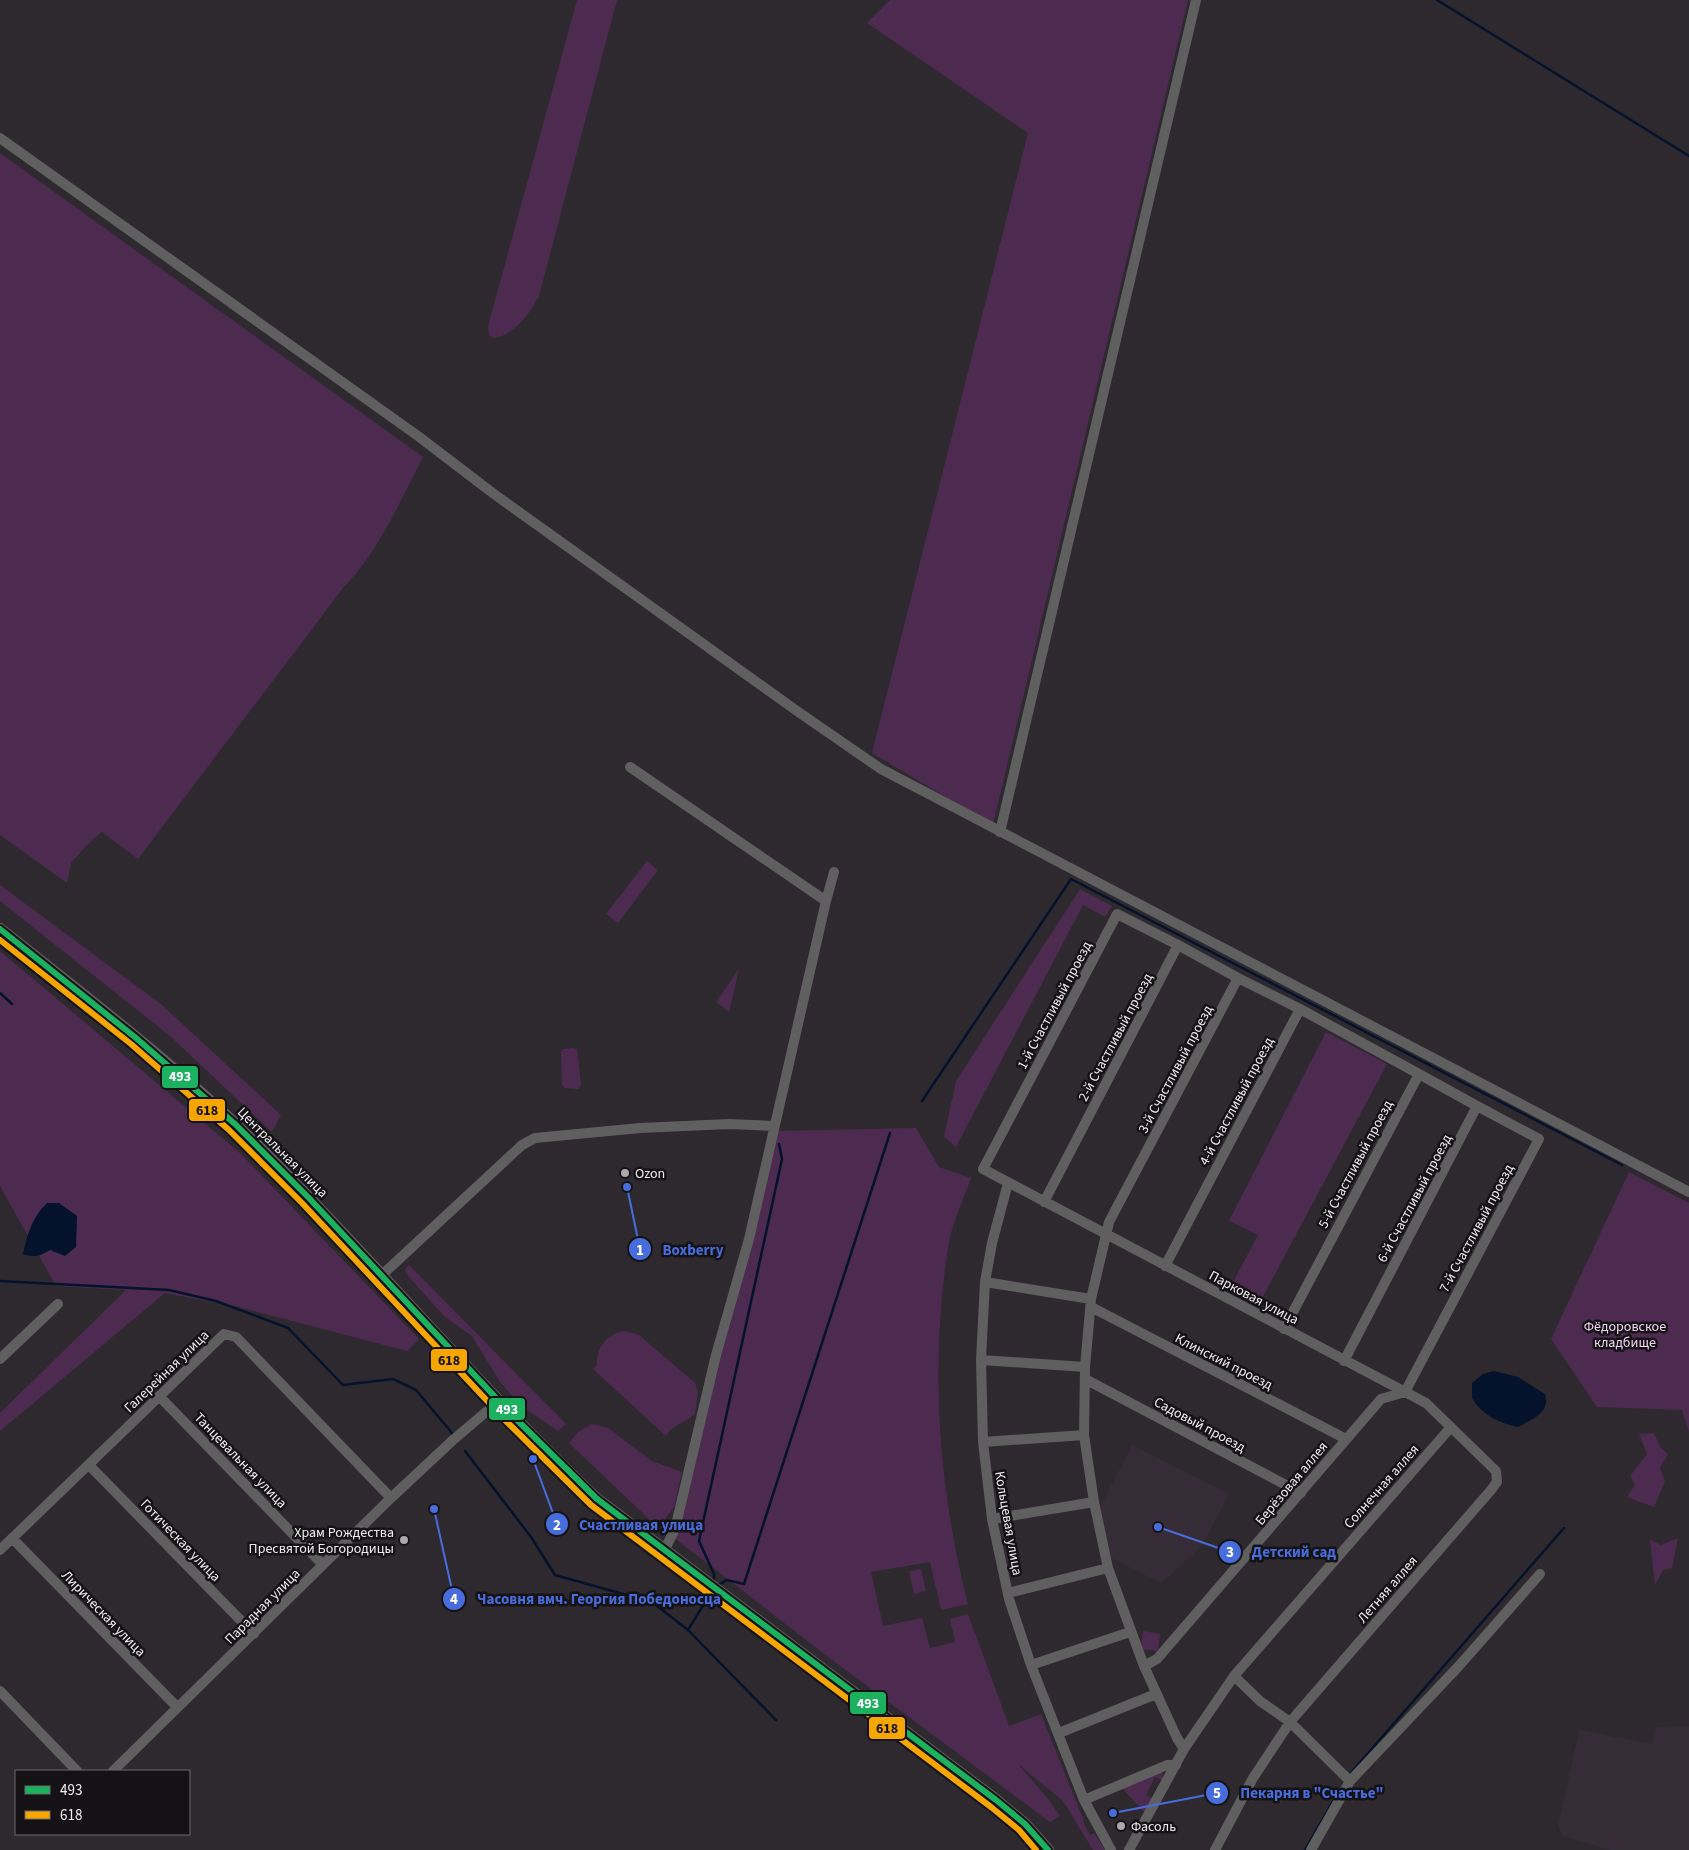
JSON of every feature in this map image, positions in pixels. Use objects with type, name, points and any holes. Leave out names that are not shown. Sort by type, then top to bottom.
[{"type":"main road","name":"Центральная улица","points":[[0,928],[140,1038],[266,1154],[542,1447],[597,1499],[996,1800],[1025,1824],[1048,1850]]},
{"type":"street","points":[[1000,832],[1058,578],[1146,220],[1196,0]]},
{"type":"street","points":[[0,138],[872,764],[1689,1192]]},
{"type":"street","points":[[630,767],[826,902]]},
{"type":"street","points":[[664,1550],[675,1529],[716,1355],[749,1239],[834,872]]},
{"type":"street","name":"1-й Счастливый проезд","points":[[983,1170],[1117,914],[1178,945]]},
{"type":"street","points":[[1178,945],[1477,1106]]},
{"type":"street","name":"2-й Счастливый проезд","points":[[1044,1202],[1178,945]]},
{"type":"street","name":"3-й Счастливый проезд","points":[[1184,1749],[1144,1666],[1108,1568],[1094,1502],[1084,1435],[1085,1367],[1091,1303],[1109,1222],[1238,978]]},
{"type":"street","name":"4-й Счастливый проезд","points":[[1165,1266],[1300,1009]]},
{"type":"street","name":"5-й Счастливый проезд","points":[[1284,1328],[1419,1074]]},
{"type":"street","name":"6-й Счастливый проезд","points":[[1344,1361],[1477,1106]]},
{"type":"street","name":"7-й Счастливый проезд","points":[[1405,1392],[1539,1139],[1477,1106]]},
{"type":"street","points":[[382,1275],[522,1145],[535,1138],[640,1128],[729,1124],[774,1126]]},
{"type":"street","name":"Парковая улица","points":[[983,1170],[1426,1403],[1496,1471]]},
{"type":"street","name":"Кольцевая улица","points":[[1008,1183],[992,1243],[986,1282],[981,1360],[983,1442],[992,1519],[1008,1593],[1030,1665],[1059,1733],[1084,1800],[1111,1850]]},
{"type":"street","name":"Клинский проезд","points":[[986,1282],[1091,1303],[1346,1439]]},
{"type":"street","points":[[0,1359],[58,1304]]},
{"type":"street","name":"Галерейная улица","points":[[0,1550],[222,1335],[231,1334],[391,1498]]},
{"type":"street","points":[[981,1360],[1085,1367]]},
{"type":"street","name":"Садовый проезд","points":[[1085,1379],[1301,1494]]},
{"type":"street","name":"Берёзовая аллея","points":[[1144,1666],[1157,1659],[1381,1400],[1405,1392]]},
{"type":"street","name":"Танцевальная улица","points":[[160,1396],[323,1565]]},
{"type":"street","name":"Парадная улица","points":[[114,1770],[391,1498],[453,1440],[499,1401]]},
{"type":"street","name":"Солнечная аллея","points":[[1130,1850],[1184,1749],[1234,1676],[1451,1427]]},
{"type":"street","points":[[983,1442],[1084,1435]]},
{"type":"street","name":"Готическая улица","points":[[89,1465],[254,1634]]},
{"type":"street","name":"Летняя аллея","points":[[1215,1850],[1253,1778],[1290,1722],[1491,1490],[1497,1482],[1496,1471]]},
{"type":"street","points":[[992,1519],[1094,1502]]},
{"type":"street","name":"Лирическая улица","points":[[12,1538],[177,1707]]},
{"type":"street","points":[[1008,1593],[1108,1568]]},
{"type":"street","points":[[1311,1850],[1350,1781],[1458,1666],[1540,1574]]},
{"type":"street","points":[[1030,1665],[1130,1632]]},
{"type":"street","points":[[1234,1676],[1260,1701],[1290,1722],[1350,1781]]},
{"type":"street","points":[[0,1691],[76,1770]]},
{"type":"street","points":[[1059,1733],[1156,1694]]},
{"type":"street","points":[[1084,1800],[1167,1765],[1176,1765]]},
{"type":"shaded area","points":[[1132,1445],[1229,1494],[1202,1546],[1161,1583],[1111,1558],[1100,1507]]},
{"type":"shaded area","points":[[1585,1703],[1580,1729],[1595,1733],[1652,1744],[1656,1727],[1689,1726],[1689,1850],[1610,1850],[1563,1836],[1558,1827]]},
{"type":"green space","points":[[577,0],[617,0],[539,296],[526,316],[515,328],[509,333],[494,338],[489,335],[488,326]]},
{"type":"green space","points":[[890,0],[1188,0],[993,825],[872,753],[1028,133],[867,23]]},
{"type":"green space","points":[[0,153],[423,457],[388,526],[356,574],[343,588],[138,859],[102,832],[71,863],[67,883],[0,835]]},
{"type":"green space","points":[[647,861],[658,870],[618,923],[606,914]]},
{"type":"green space","points":[[0,885],[162,1005],[281,1115],[272,1132],[170,1036],[0,901]]},
{"type":"green space","points":[[1080,889],[1112,906],[1105,917],[1083,905],[956,1147],[944,1137],[956,1081]]},
{"type":"green space","points":[[0,951],[240,1153],[419,1339],[407,1351],[239,1307],[165,1293],[0,1431],[0,1413],[126,1290],[56,1286],[0,1186]]},
{"type":"green space","points":[[739,969],[729,1012],[716,1002]]},
{"type":"green space","points":[[1326,1032],[1387,1064],[1259,1304],[1255,1302],[1256,1299],[1231,1286],[1258,1235],[1229,1221]]},
{"type":"green space","points":[[563,1049],[577,1049],[581,1085],[578,1089],[564,1088],[562,1085],[561,1052]]},
{"type":"green space","points":[[916,1128],[939,1167],[971,1178],[949,1242],[939,1333],[938,1378],[944,1470],[958,1560],[968,1604],[941,1610],[930,1562],[871,1572],[883,1626],[922,1618],[930,1648],[955,1642],[950,1619],[968,1614],[1009,1726],[1041,1714],[1083,1822],[1090,1835],[1094,1833],[1105,1850],[1093,1850],[1063,1801],[1018,1764],[1060,1816],[1050,1822],[828,1657],[672,1536],[774,1131]]},
{"type":"green space","name":"Фёдоровское кладбище","points":[[1629,1172],[1689,1203],[1689,1431],[1682,1410],[1597,1407],[1551,1339]]},
{"type":"green space","points":[[409,1265],[566,1424],[558,1431],[520,1405],[500,1382],[472,1336],[444,1316],[407,1275],[405,1269]]},
{"type":"green space","points":[[625,1331],[639,1335],[695,1383],[698,1392],[695,1414],[672,1429],[666,1436],[593,1369],[597,1365],[597,1358],[604,1342],[613,1335]]},
{"type":"green space","points":[[592,1424],[608,1428],[652,1461],[682,1472],[674,1507],[661,1524],[651,1521],[569,1443],[578,1432]]},
{"type":"green space","points":[[1654,1433],[1660,1447],[1668,1454],[1660,1468],[1665,1481],[1654,1507],[1627,1497],[1635,1485],[1630,1476],[1647,1454],[1639,1434]]},
{"type":"green space","points":[[1678,1538],[1672,1568],[1663,1570],[1655,1585],[1650,1540],[1661,1545]]},
{"type":"green space","points":[[921,1569],[926,1591],[914,1594],[909,1571]]},
{"type":"green space","points":[[1143,1631],[1160,1634],[1158,1651],[1141,1649]]},
{"type":"green space","points":[[1158,1771],[1163,1773],[1163,1781],[1155,1777],[1146,1795],[1154,1799],[1146,1814],[1122,1788]]},
{"type":"water","points":[[47,1203],[59,1203],[77,1216],[76,1247],[65,1256],[50,1250],[37,1256],[23,1254],[26,1240],[37,1214]]},
{"type":"water","points":[[1494,1371],[1518,1377],[1545,1394],[1546,1401],[1543,1411],[1518,1427],[1498,1421],[1486,1414],[1472,1398],[1472,1383],[1483,1374]]},
{"type":"waterway","points":[[1437,0],[1689,156]]},
{"type":"waterway","points":[[922,1101],[1071,879],[1622,1165]]},
{"type":"waterway","points":[[0,993],[12,1004]]},
{"type":"waterway","points":[[718,1585],[727,1580],[744,1584],[890,1133]]},
{"type":"waterway","points":[[714,1583],[714,1574],[699,1541],[782,1159],[779,1144]]},
{"type":"waterway","points":[[0,1281],[169,1290],[216,1301],[288,1328],[343,1385],[393,1379],[416,1390],[452,1433]]},
{"type":"waterway","points":[[465,1451],[531,1537],[555,1575],[652,1602],[688,1630],[776,1720]]},
{"type":"waterway","points":[[1349,1775],[1564,1528]]},
{"type":"waterway","points":[[688,1630],[712,1591]]},
{"type":"waterway","points":[[1305,1850],[1333,1801]]},
{"type":"transit line","name":"493","points":[[0,929],[136,1038],[235,1124],[308,1197],[512,1415],[597,1499],[996,1800],[1025,1824],[1048,1850]]},
{"type":"transit line","name":"618","points":[[0,940],[131,1044],[229,1130],[302,1203],[506,1421],[591,1505],[991,1807],[1019,1830],[1036,1850]]},
{"type":"place","name":"Ozon","points":[[625,1173]]},
{"type":"place","name":"Boxberry","points":[[627,1187]]},
{"type":"place","name":"Счастливая улица","points":[[533,1459]]},
{"type":"place","name":"Часовня вмч. Георгия Победоносца","points":[[434,1509]]},
{"type":"place","name":"Детский сад","points":[[1158,1527]]},
{"type":"place","name":"Храм Рождества Пресвятой Богородицы","points":[[404,1540]]},
{"type":"place","name":"Пекарня в \"Счастье\"","points":[[1113,1813]]},
{"type":"place","name":"Фасоль","points":[[1121,1826]]}]
